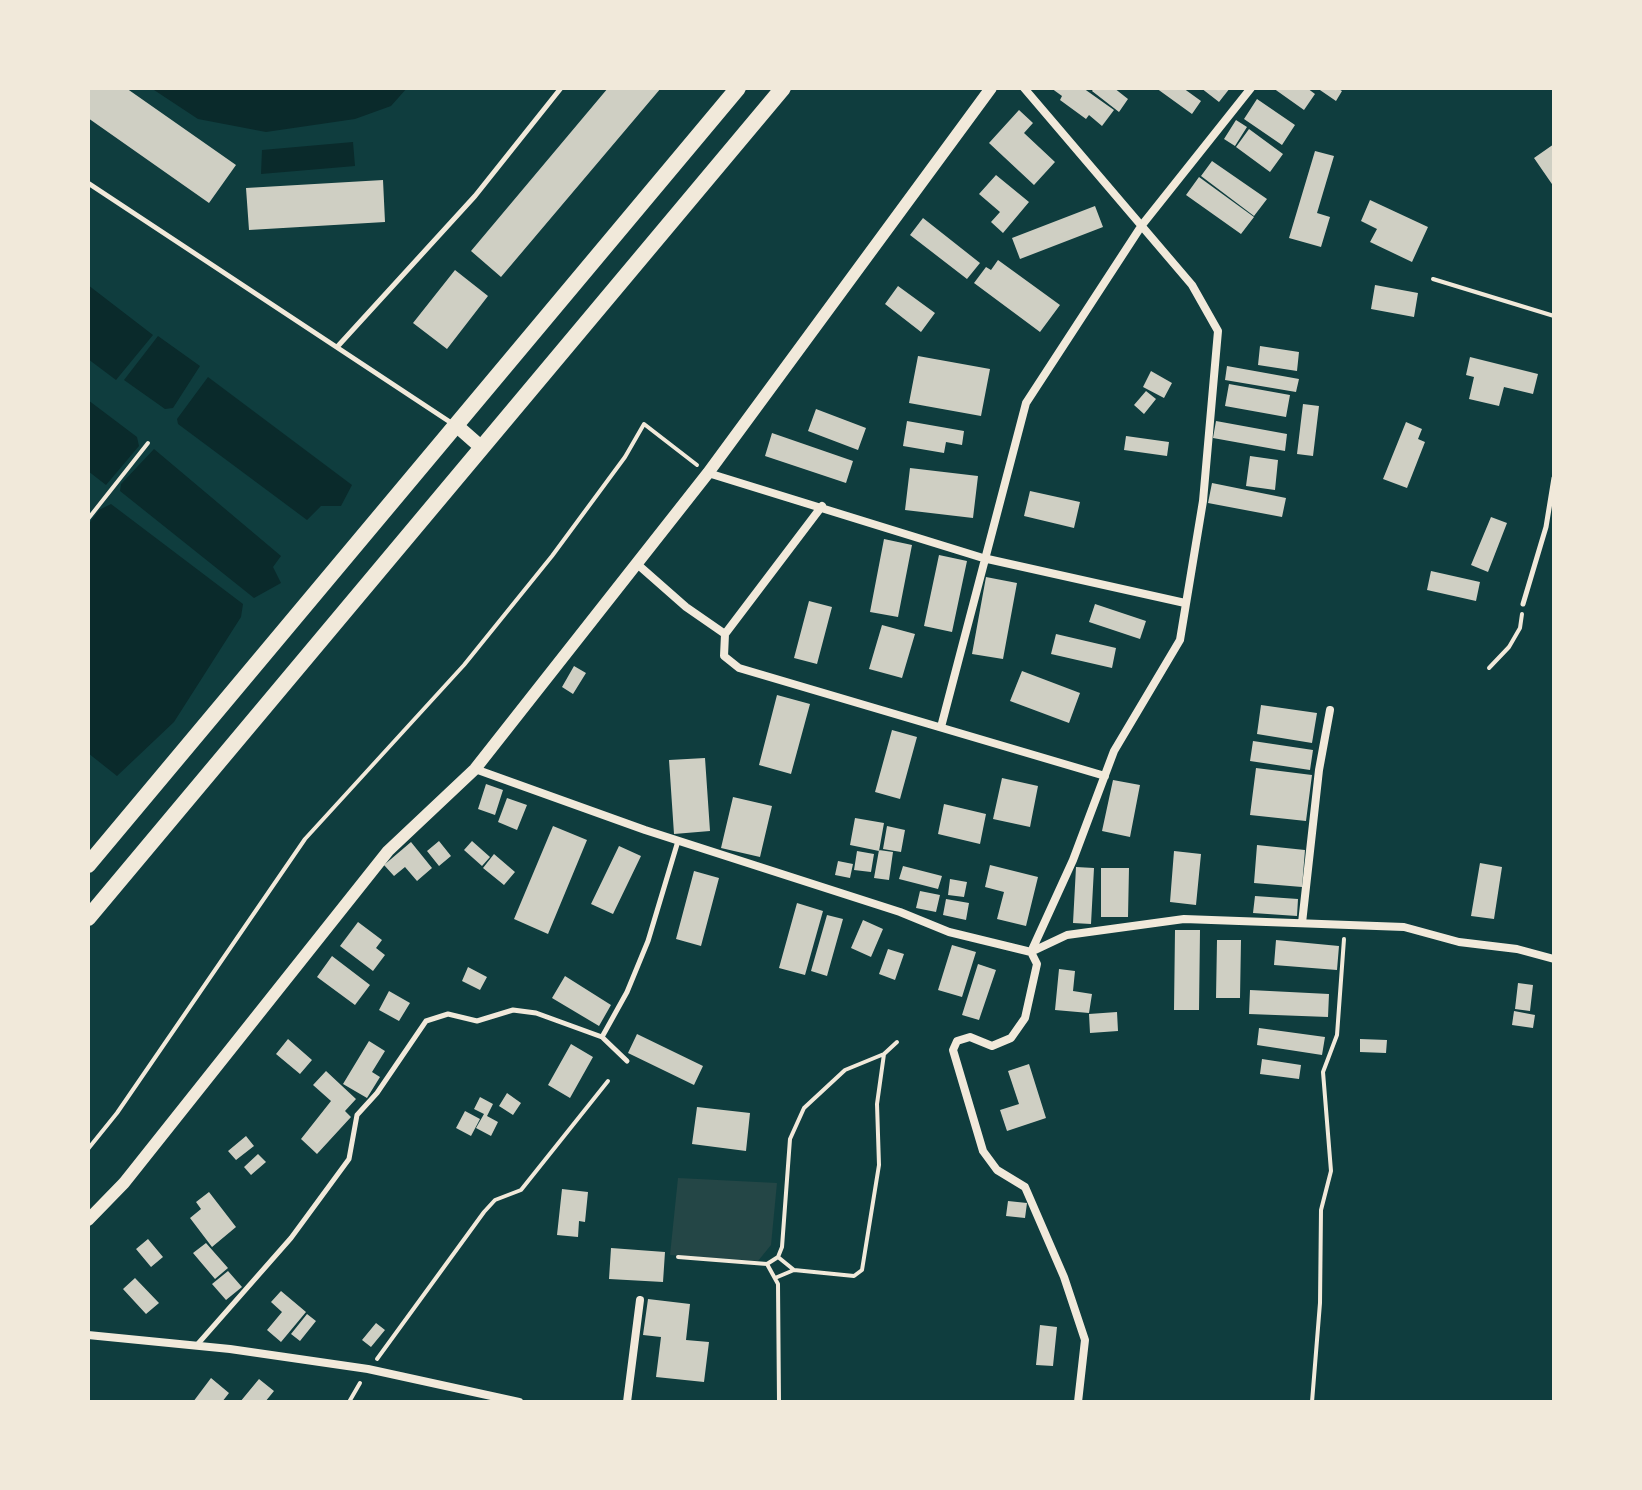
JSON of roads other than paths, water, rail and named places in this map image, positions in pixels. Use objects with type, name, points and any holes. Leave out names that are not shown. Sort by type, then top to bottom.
[{"type":"main road","points":[[88,865],[738,88]]},
{"type":"main road","points":[[88,918],[783,88]]},
{"type":"main road","points":[[457,426],[482,448]]},
{"type":"street","points":[[88,1220],[124,1183],[388,851],[475,769],[708,473],[991,88]]},
{"type":"street","points":[[1024,88],[1192,285],[1218,331],[1203,501],[1180,640],[1114,751],[1073,860],[1031,952]]},
{"type":"street","points":[[941,727],[1026,403],[1142,225],[1251,88]]},
{"type":"street","points":[[708,473],[983,558],[1185,603]]},
{"type":"street","points":[[822,506],[725,634],[724,656],[739,668],[1105,776]]},
{"type":"street","points":[[636,563],[686,607],[725,634]]},
{"type":"street","points":[[1302,923],[1319,770],[1330,710]]},
{"type":"street","points":[[475,769],[678,840],[785,873],[949,932],[1031,952],[1067,935],[1184,919],[1404,927],[1459,942],[1517,949],[1554,959]]},
{"type":"street","points":[[1031,952],[1037,964],[1025,1018],[1011,1038],[992,1046],[970,1037],[957,1041],[953,1050],[983,1151],[997,1170],[1025,1187],[1064,1277],[1085,1340],[1078,1402]]},
{"type":"street","points":[[627,1402],[640,1300]]},
{"type":"street","points":[[88,1335],[368,1369],[519,1402]]},
{"type":"lane","points":[[338,346],[475,196],[561,88]]},
{"type":"lane","points":[[88,183],[457,426]]},
{"type":"lane","points":[[1523,604],[1546,527],[1554,478]]},
{"type":"lane","points":[[602,1037],[627,992],[648,941],[678,840]]},
{"type":"lane","points":[[195,1347],[291,1238],[349,1159],[357,1115],[426,1021],[448,1014],[477,1021],[513,1010],[536,1013],[602,1037],[627,1061]]}]
